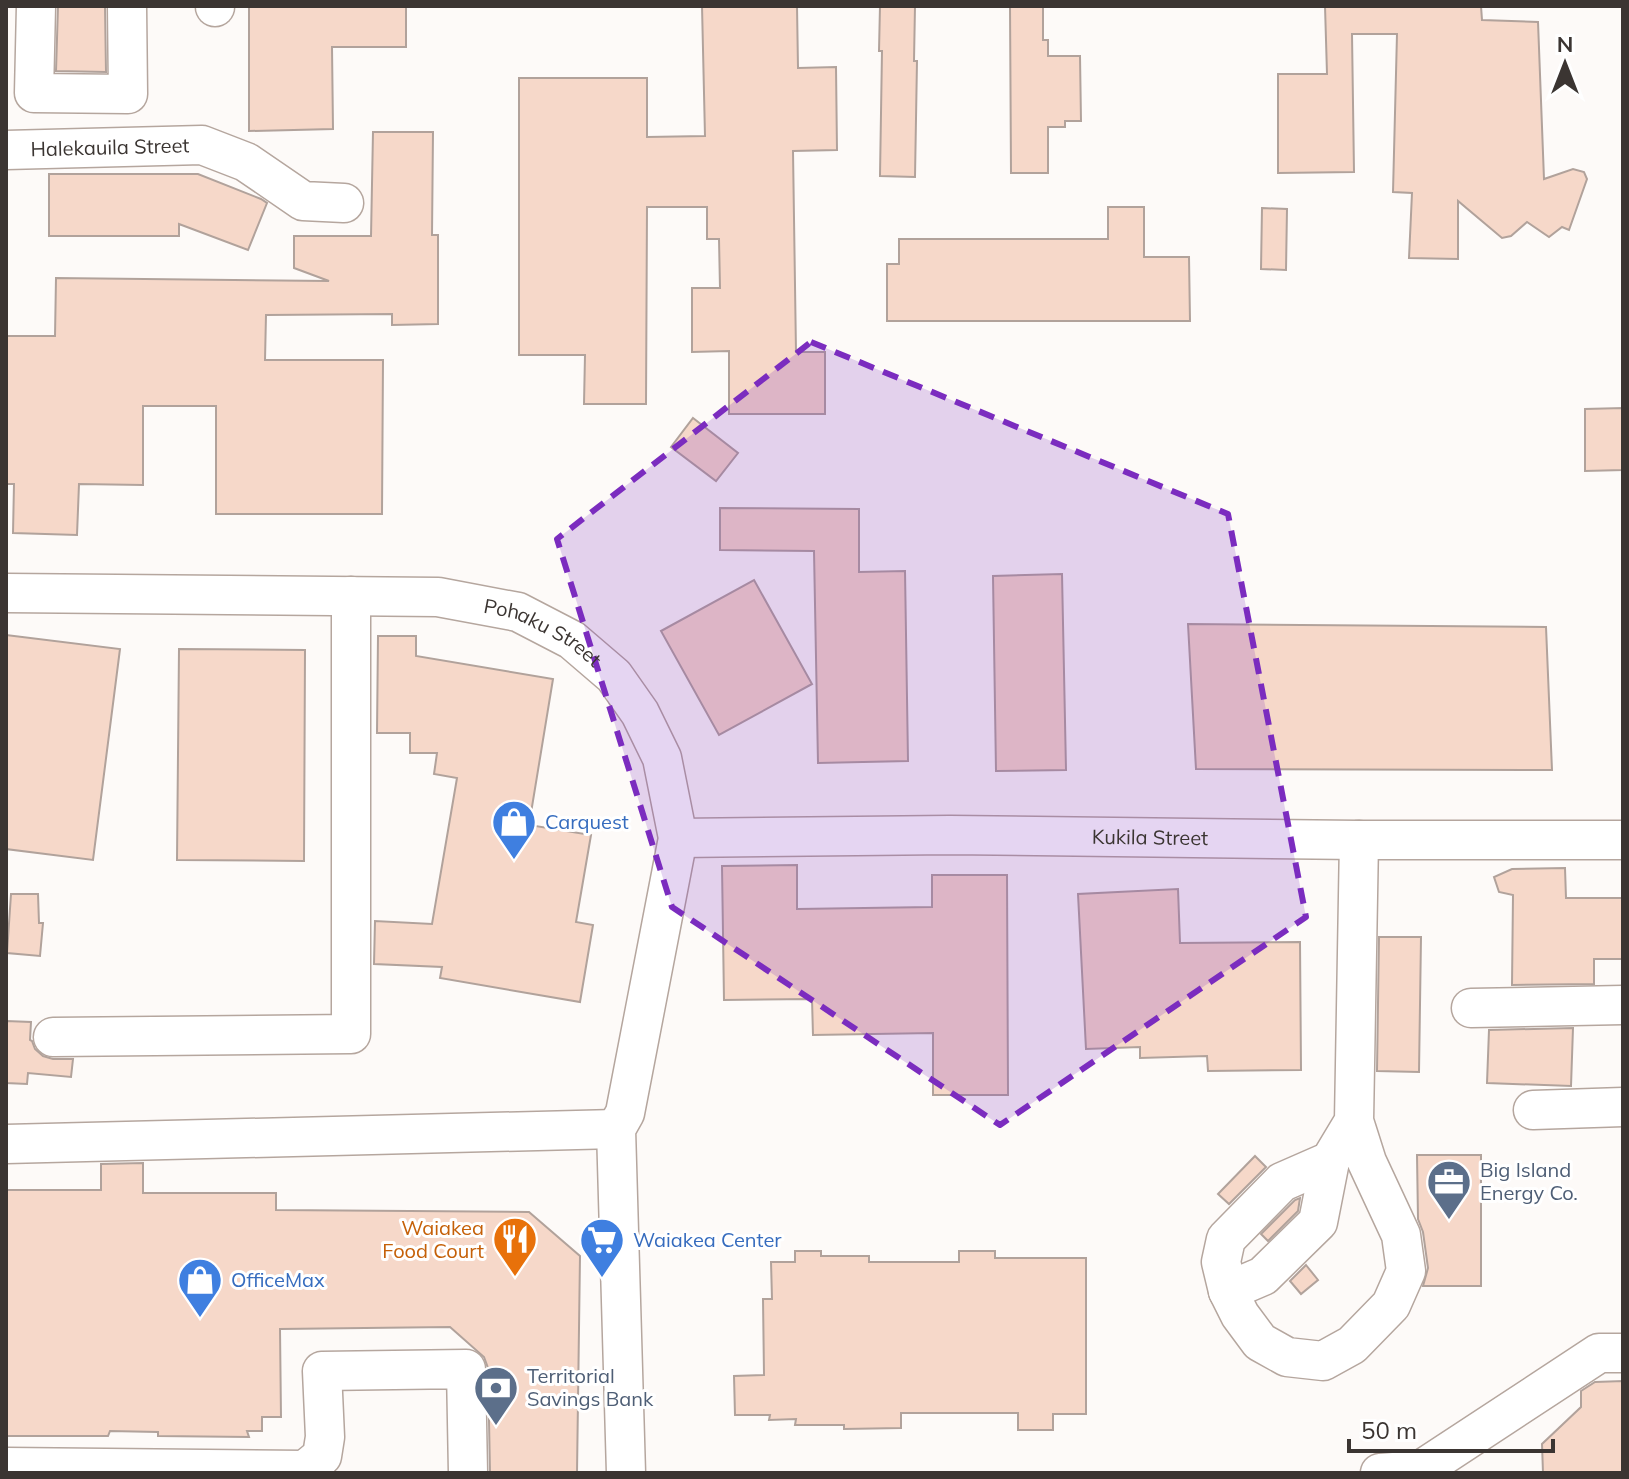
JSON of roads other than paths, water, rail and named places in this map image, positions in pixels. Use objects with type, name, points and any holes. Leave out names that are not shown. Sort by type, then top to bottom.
[{"type":"street","points":[[36,6],[34,93],[128,94],[127,6]]},
{"type":"street","name":"Halekauila Street","points":[[6,150],[202,145],[246,162],[303,201],[344,203]]},
{"type":"street","name":"Pohaku Street","points":[[6,593],[438,597],[518,612],[572,640],[614,676],[640,713],[662,758],[678,838],[621,1121],[626,1473]]},
{"type":"street","points":[[53,1037],[351,1034],[351,596]]},
{"type":"street","name":"Kukila Street","points":[[678,838],[950,835],[1623,840]]},
{"type":"street","points":[[1330,1161],[1282,1182],[1226,1239],[1221,1262],[1228,1291],[1240,1315],[1260,1342],[1287,1357],[1323,1361],[1352,1345],[1391,1305],[1406,1271],[1401,1235],[1367,1162],[1354,1121],[1359,840]]},
{"type":"street","points":[[1471,1008],[1623,1005]]},
{"type":"street","points":[[1533,1110],[1623,1107]]},
{"type":"street","points":[[6,1144],[621,1121]]},
{"type":"street","points":[[1228,1291],[1263,1276],[1318,1222],[1330,1161],[1354,1121]]},
{"type":"street","points":[[1380,1473],[1421,1470],[1599,1353],[1623,1353]]},
{"type":"street","points":[[6,1467],[305,1470],[322,1456],[325,1437],[322,1371],[466,1369],[468,1473]]},
{"type":"place","name":"Carquest","points":[[514,861]]},
{"type":"place","name":"Big Island Energy Co.","points":[[1449,1221]]},
{"type":"place","name":"Waiakea Food Court","points":[[515,1278]]},
{"type":"place","name":"Waiakea Center","points":[[602,1279]]},
{"type":"place","name":"OfficeMax","points":[[200,1319]]},
{"type":"place","name":"Territorial Savings Bank","points":[[496,1427]]}]
